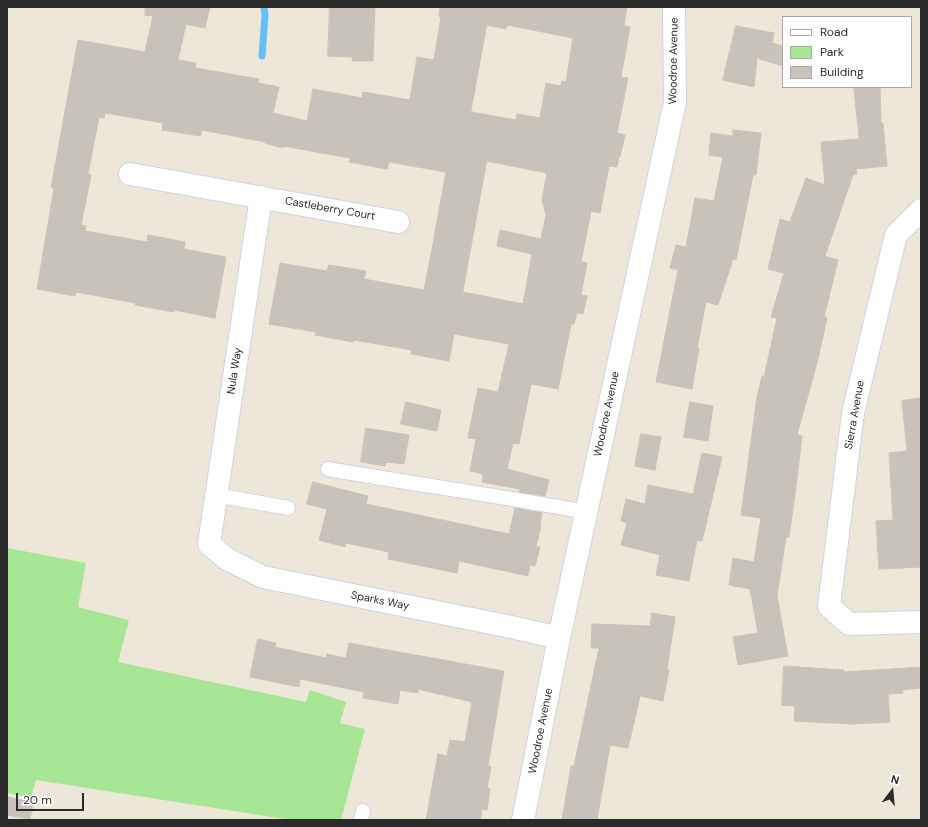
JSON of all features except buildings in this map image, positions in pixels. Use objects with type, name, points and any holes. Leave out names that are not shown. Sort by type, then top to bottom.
[{"type":"street","name":"Woodroe Avenue","points":[[523,820],[586,512],[675,102],[674,7]]},
{"type":"street","name":"Castleberry Court","points":[[130,174],[398,222]]},
{"type":"street","name":"Nula Way","points":[[209,544],[261,197]]},
{"type":"street","points":[[896,235],[921,210]]},
{"type":"street","points":[[896,235],[921,233]]},
{"type":"street","name":"Sierra Avenue","points":[[896,235],[853,413],[829,606],[849,624],[921,622]]},
{"type":"street","name":"Sparks Way","points":[[209,544],[227,559],[263,577],[560,638]]},
{"type":"lane","points":[[328,469],[586,512]]},
{"type":"lane","points":[[216,495],[288,508]]},
{"type":"green space","points":[[7,548],[86,563],[78,607],[129,620],[118,662],[306,702],[310,690],[346,702],[340,723],[365,729],[341,820],[291,820],[36,780],[31,798],[7,793]]},
{"type":"waterway","points":[[262,56],[265,16],[264,7]]}]
